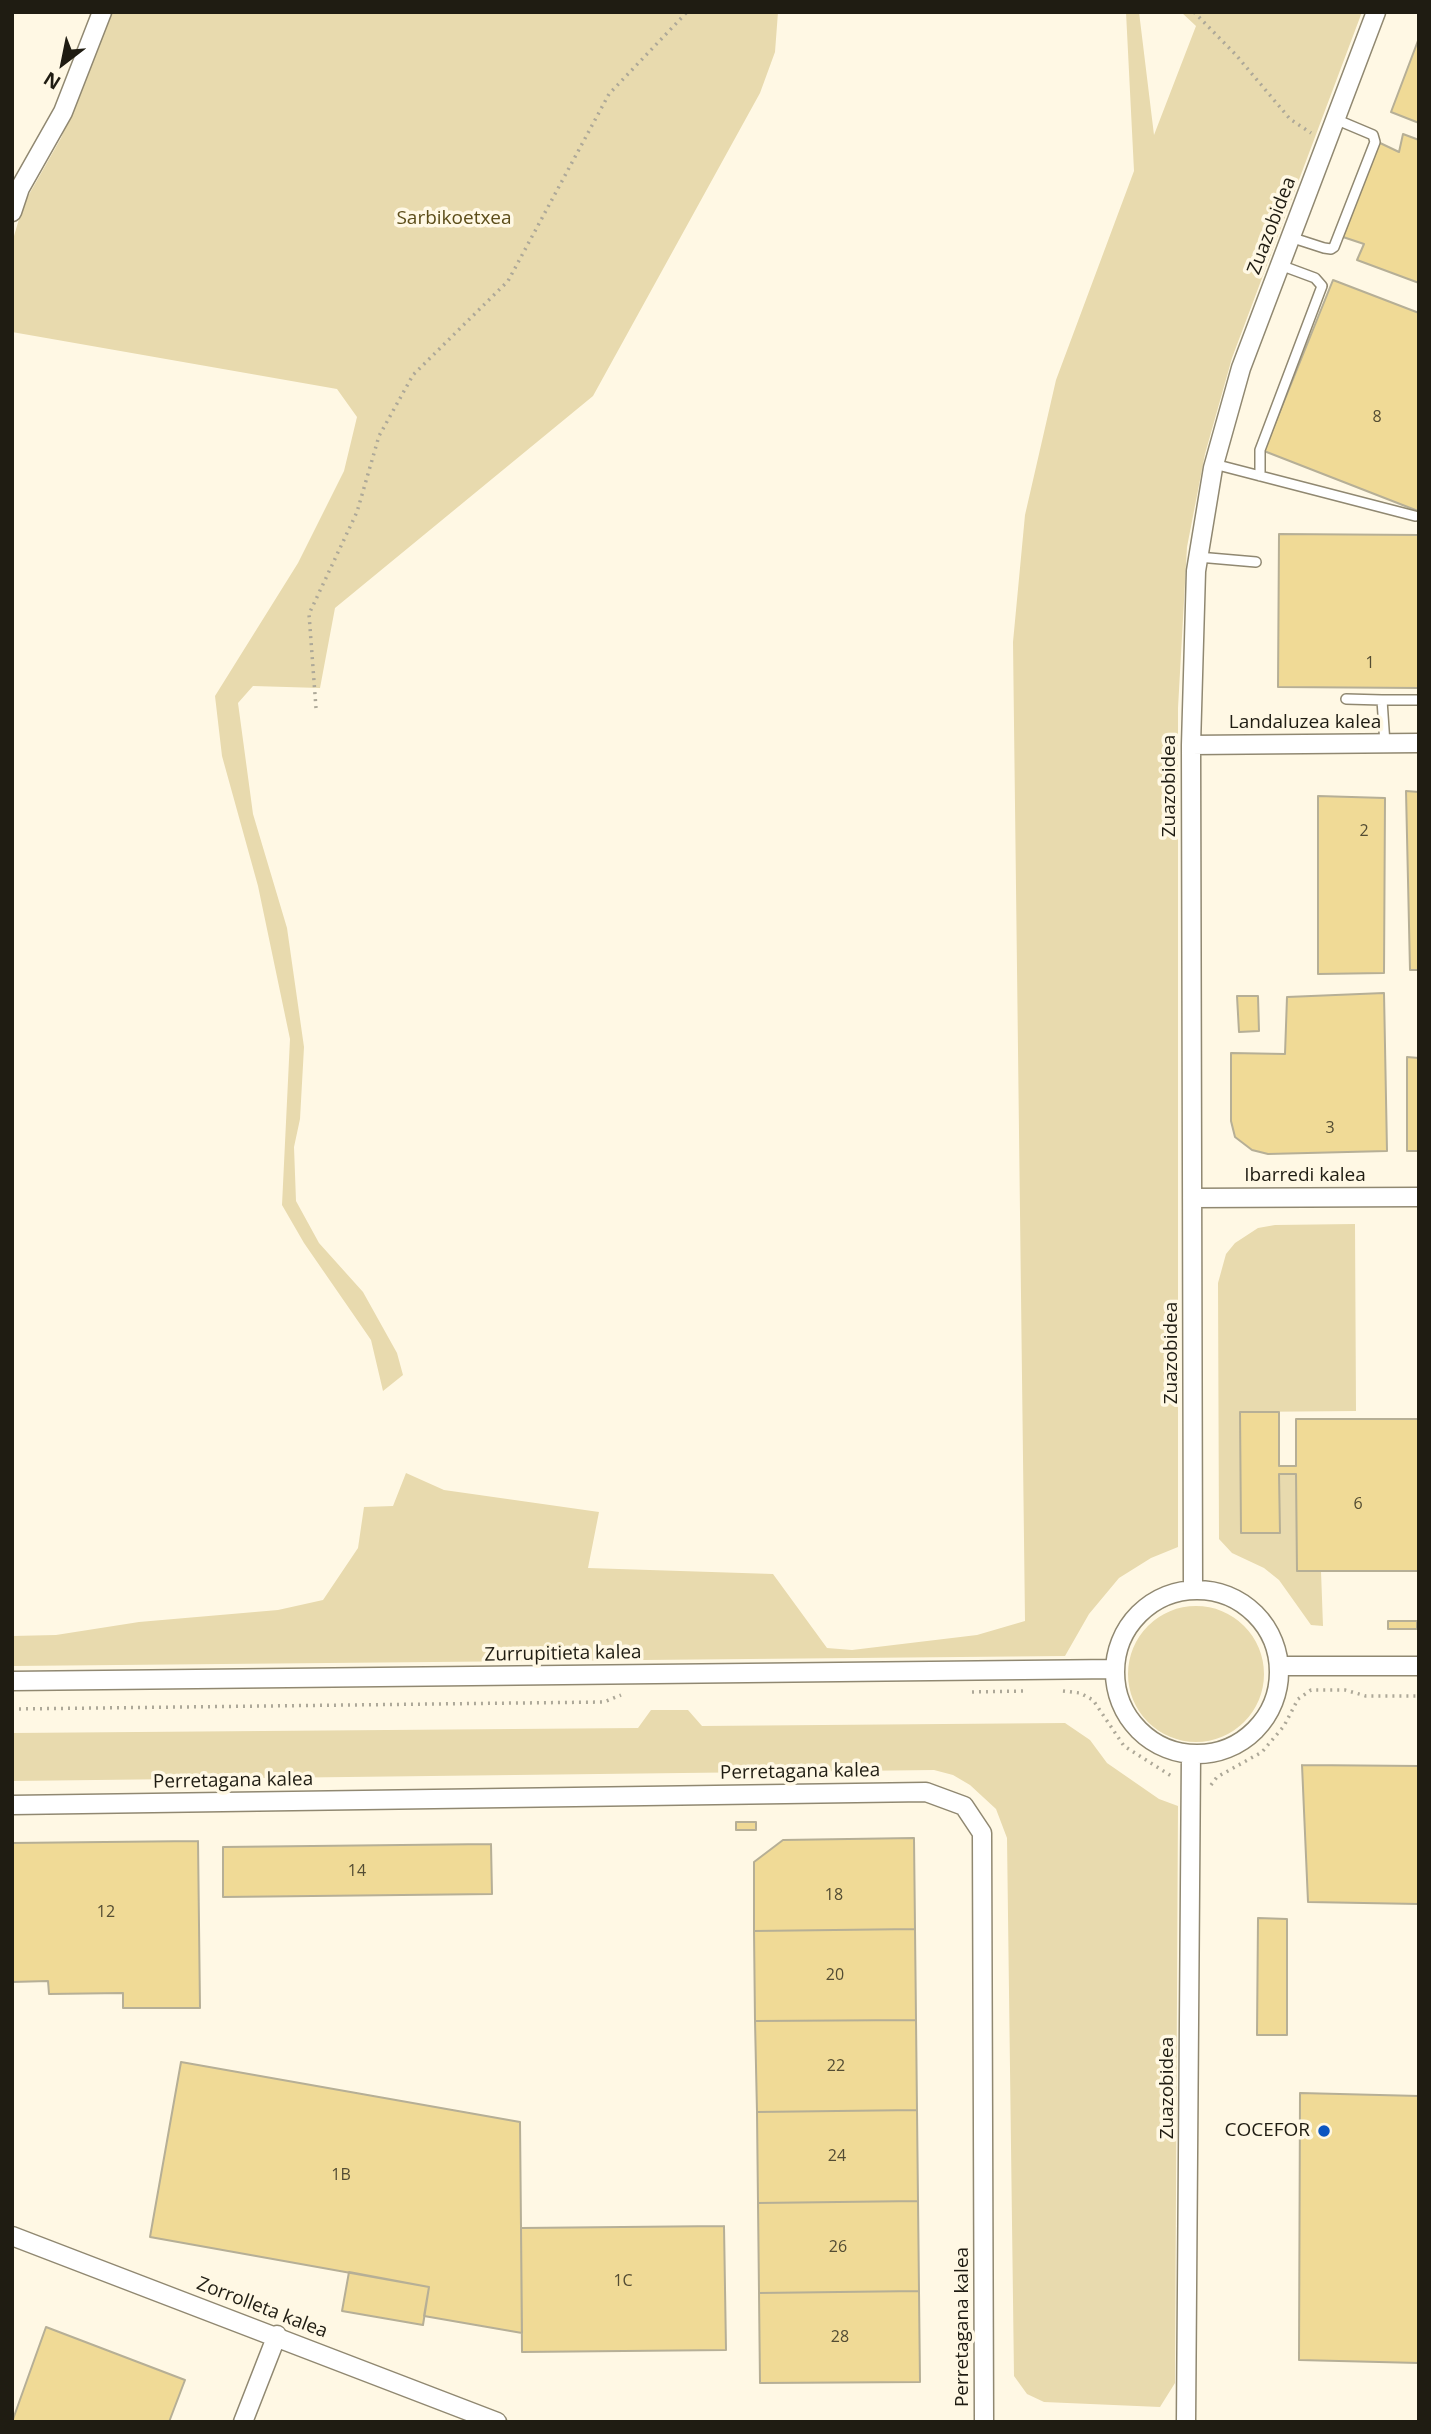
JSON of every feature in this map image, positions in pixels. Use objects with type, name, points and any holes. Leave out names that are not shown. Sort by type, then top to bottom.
[{"type":"street","points":[[12,212],[20,188],[63,112],[102,12]]},
{"type":"street","name":"Zuazobidea","points":[[1193,1590],[1191,745],[1198,557],[1214,464],[1241,368],[1376,12]]},
{"type":"street","name":"Landaluzea kalea","points":[[1191,745],[1419,743]]},
{"type":"street","name":"Ibarredi kalea","points":[[1192,1198],[1419,1197]]},
{"type":"street","points":[[1193,1590],[1214,1592],[1234,1599],[1251,1611],[1265,1627],[1279,1666],[1275,1696],[1262,1723],[1230,1747],[1211,1753],[1191,1754],[1167,1749],[1145,1736],[1128,1717],[1117,1694],[1115,1669],[1118,1649],[1138,1614],[1154,1602],[1193,1590]]},
{"type":"street","points":[[1279,1666],[1419,1666]]},
{"type":"street","name":"Zurrupitieta kalea","points":[[12,1681],[1115,1669]]},
{"type":"street","name":"Zuazobidea","points":[[1186,2422],[1191,1754]]},
{"type":"street","name":"Perretagana kalea","points":[[12,1805],[926,1791],[964,1805],[982,1833],[984,2422]]},
{"type":"street","name":"Zorrolleta kalea","points":[[14,2242],[277,2335],[497,2422]]},
{"type":"street","points":[[243,2422],[277,2335]]},
{"type":"lane","points":[[1290,237],[1331,250],[1334,247],[1375,142],[1373,135],[1335,119]]},
{"type":"lane","points":[[1260,476],[1260,450],[1322,286],[1315,278],[1280,265]]},
{"type":"lane","points":[[1214,464],[1415,516]]},
{"type":"lane","points":[[1198,557],[1256,562]]},
{"type":"lane","points":[[1346,699],[1419,700]]},
{"type":"lane","points":[[1382,700],[1385,744]]},
{"type":"path","points":[[316,708],[309,614],[357,512],[379,436],[413,375],[508,281],[609,94],[687,12]]},
{"type":"path","points":[[1194,12],[1236,55],[1290,119],[1327,141]]},
{"type":"path","points":[[1052,1691],[1080,1693],[1093,1700],[1124,1746],[1164,1770],[1179,1786],[1210,1786],[1217,1777],[1262,1752],[1284,1726],[1298,1699],[1311,1690],[1345,1690],[1367,1696],[1419,1696]]},
{"type":"path","points":[[964,1692],[1028,1691]]},
{"type":"path","points":[[12,1709],[604,1702],[617,1695],[631,1695]]},
{"type":"green space","name":"Sarbikoetxea","points":[[111,12],[778,12],[775,52],[760,93],[593,396],[335,608],[320,688],[253,686],[238,703],[253,814],[287,928],[304,1047],[300,1119],[294,1147],[296,1201],[319,1243],[363,1292],[397,1353],[403,1375],[383,1391],[371,1340],[304,1243],[282,1205],[290,1039],[258,886],[222,756],[215,696],[298,563],[344,471],[357,417],[337,389],[12,332],[12,243],[23,205],[61,138]]},
{"type":"green space","points":[[1126,12],[1139,12],[1154,135],[1196,26],[1181,12],[1362,12],[1232,358],[1205,454],[1187,547],[1178,708],[1178,1547],[1151,1558],[1119,1578],[1089,1614],[1065,1656],[12,1666],[12,1636],[56,1635],[139,1622],[278,1610],[323,1600],[358,1548],[364,1507],[393,1506],[406,1473],[444,1490],[599,1512],[588,1568],[773,1574],[827,1648],[852,1650],[977,1635],[1025,1621],[1013,642],[1025,515],[1056,380],[1134,171]]},
{"type":"green space","points":[[1355,1224],[1356,1411],[1241,1412],[1279,1533],[1279,1474],[1296,1474],[1321,1571],[1323,1626],[1311,1625],[1279,1580],[1264,1568],[1232,1553],[1219,1539],[1218,1283],[1226,1254],[1235,1243],[1258,1228],[1275,1225]]},
{"type":"green space","points":[[1196,1606],[1222,1611],[1244,1626],[1259,1648],[1264,1674],[1259,1700],[1244,1722],[1222,1737],[1196,1742],[1170,1737],[1148,1722],[1133,1700],[1128,1674],[1133,1648],[1148,1626],[1170,1611]]},
{"type":"green space","points":[[651,1710],[688,1710],[702,1726],[1065,1723],[1090,1740],[1107,1763],[1159,1799],[1178,1806],[1175,2383],[1160,2407],[1044,2402],[1027,2394],[1014,2376],[1007,1838],[996,1809],[970,1785],[953,1775],[934,1770],[12,1781],[12,1733],[638,1728]]},
{"type":"building","points":[[1419,38],[1419,123],[1391,112]]},
{"type":"building","points":[[1403,134],[1419,140],[1419,283],[1357,260],[1364,244],[1343,237],[1378,142],[1399,152]]},
{"type":"building","points":[[1333,280],[1419,313],[1418,511],[1264,451]]},
{"type":"building","points":[[1279,534],[1419,535],[1419,688],[1278,687]]},
{"type":"building","points":[[1406,791],[1419,792],[1419,970],[1410,970]]},
{"type":"building","points":[[1318,796],[1385,798],[1384,973],[1318,974]]},
{"type":"building","points":[[1384,993],[1387,1151],[1268,1154],[1252,1150],[1235,1137],[1231,1121],[1231,1053],[1285,1054],[1287,997]]},
{"type":"building","points":[[1237,996],[1258,996],[1259,1031],[1239,1032]]},
{"type":"building","points":[[1407,1057],[1419,1058],[1419,1151],[1407,1151]]},
{"type":"building","points":[[1240,1412],[1279,1412],[1279,1466],[1296,1466],[1296,1419],[1419,1419],[1419,1571],[1297,1571],[1296,1474],[1279,1474],[1280,1533],[1241,1533]]},
{"type":"building","points":[[1388,1621],[1417,1621],[1417,1629],[1388,1629]]},
{"type":"building","points":[[1302,1765],[1419,1766],[1419,1904],[1308,1902]]},
{"type":"building","points":[[736,1822],[756,1822],[756,1830],[736,1830]]},
{"type":"building","points":[[914,1838],[915,1929],[754,1931],[754,1862],[783,1840]]},
{"type":"building","points":[[198,1841],[200,2008],[123,2008],[123,1993],[49,1994],[48,1981],[12,1982],[12,1843]]},
{"type":"building","points":[[491,1844],[492,1894],[223,1897],[223,1847]]},
{"type":"building","points":[[1258,1918],[1287,1919],[1287,2035],[1257,2035]]},
{"type":"building","points":[[915,1929],[916,2020],[755,2021],[754,1931]]},
{"type":"building","points":[[916,2020],[917,2110],[757,2112],[755,2021]]},
{"type":"building","points":[[181,2062],[520,2122],[522,2333],[424,2316],[429,2287],[150,2237]]},
{"type":"building","points":[[1300,2093],[1419,2096],[1419,2363],[1299,2360]]},
{"type":"building","points":[[917,2110],[918,2201],[758,2203],[757,2112]]},
{"type":"building","points":[[918,2201],[919,2291],[759,2293],[758,2203]]},
{"type":"building","points":[[724,2226],[726,2350],[522,2352],[521,2228]]},
{"type":"building","points":[[349,2272],[429,2287],[423,2325],[342,2311]]},
{"type":"building","points":[[919,2291],[920,2382],[760,2383],[759,2293]]},
{"type":"building","points":[[46,2327],[185,2380],[169,2422],[12,2422]]},
{"type":"place","name":"COCEFOR","points":[[1324,2131]]}]
